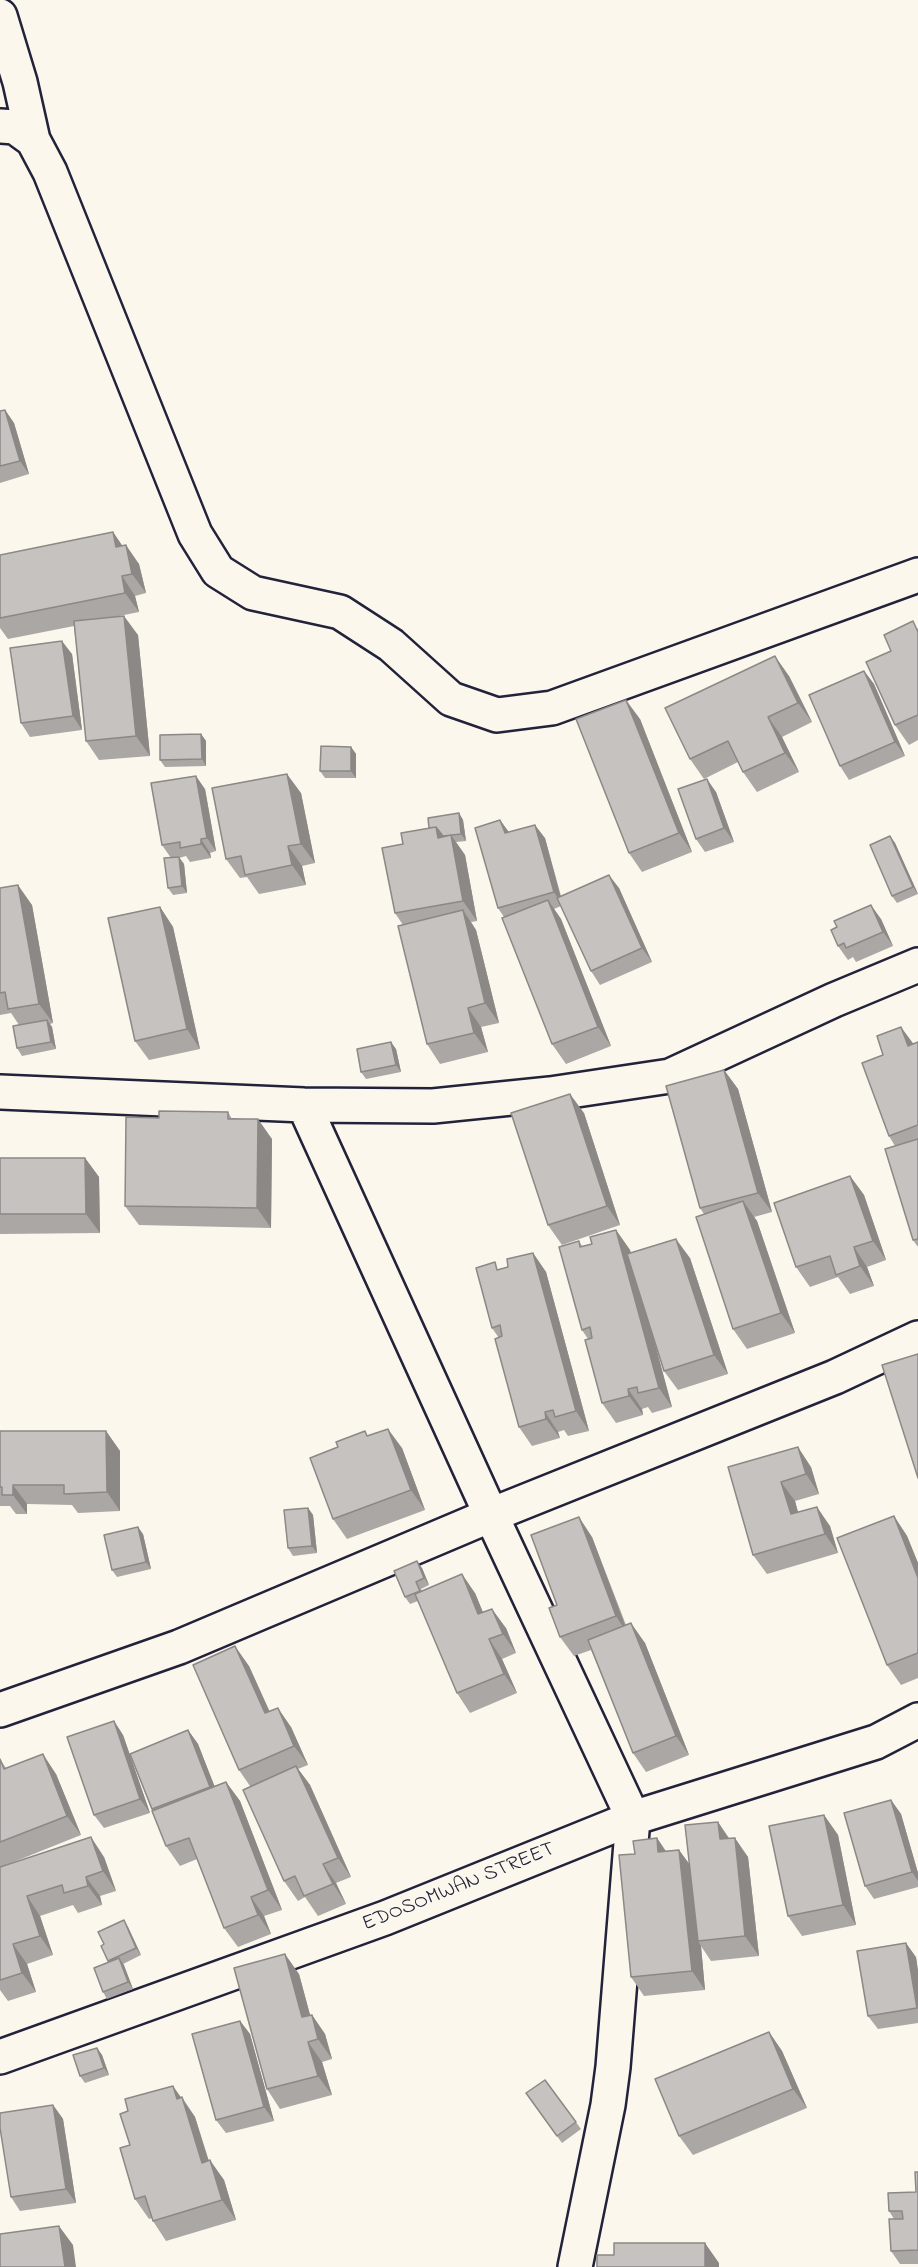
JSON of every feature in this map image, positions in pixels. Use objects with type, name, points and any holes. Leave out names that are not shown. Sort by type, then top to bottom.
[{"type":"street","points":[[0,16],[20,82],[33,140],[50,172],[195,534],[218,571],[253,592],[340,612],[392,645],[451,699],[497,715],[552,708],[918,575]]},
{"type":"street","points":[[0,126],[15,127],[33,140]]},
{"type":"street","points":[[0,1092],[304,1105],[433,1106],[550,1094],[670,1076],[834,1000],[918,965]]},
{"type":"street","points":[[304,1105],[491,1515],[633,1818],[608,2104],[574,2267]]},
{"type":"street","points":[[0,1710],[179,1647],[491,1515],[834,1377],[918,1338]]},
{"type":"street","name":"EDOSOMWAN STREET","points":[[0,2057],[385,1918],[633,1818],[876,1742],[918,1720]]},
{"type":"building","points":[[5,410],[20,461],[0,466],[0,411]]},
{"type":"building","points":[[113,532],[116,547],[126,545],[132,574],[122,576],[125,593],[0,618],[0,555]]},
{"type":"building","points":[[124,616],[136,736],[86,741],[74,621]]},
{"type":"building","points":[[913,621],[918,632],[918,715],[895,725],[866,662],[891,651],[884,635]]},
{"type":"building","points":[[62,641],[73,716],[21,723],[10,648]]},
{"type":"building","points":[[775,656],[798,703],[768,717],[785,753],[743,772],[728,741],[690,759],[665,708]]},
{"type":"building","points":[[864,671],[895,742],[840,766],[809,695]]},
{"type":"building","points":[[626,700],[679,833],[629,853],[576,719]]},
{"type":"building","points":[[201,734],[202,759],[160,760],[160,735]]},
{"type":"building","points":[[321,746],[351,747],[351,771],[320,771]]},
{"type":"building","points":[[287,774],[301,844],[288,846],[292,865],[245,875],[241,856],[226,859],[212,788]]},
{"type":"building","points":[[196,776],[207,838],[201,839],[201,844],[180,848],[180,842],[162,845],[151,783]]},
{"type":"building","points":[[707,779],[724,828],[696,839],[678,789]]},
{"type":"building","points":[[459,813],[461,834],[443,836],[436,827],[429,828],[428,818]]},
{"type":"building","points":[[500,820],[505,833],[535,825],[554,892],[498,908],[475,828]]},
{"type":"building","points":[[436,827],[438,838],[451,835],[463,901],[395,913],[382,848],[403,844],[401,833]]},
{"type":"building","points":[[890,836],[913,887],[892,896],[870,845]]},
{"type":"building","points":[[179,857],[182,886],[168,888],[164,858]]},
{"type":"building","points":[[609,875],[642,948],[591,971],[557,898]]},
{"type":"building","points":[[18,885],[39,1004],[8,1009],[5,992],[0,993],[0,888]]},
{"type":"building","points":[[548,900],[598,1027],[552,1044],[502,918]]},
{"type":"building","points":[[871,905],[883,932],[846,948],[844,943],[838,946],[831,930],[837,927],[834,921]]},
{"type":"building","points":[[160,907],[187,1029],[135,1041],[108,918]]},
{"type":"building","points":[[463,910],[485,1003],[468,1008],[474,1033],[427,1044],[398,926]]},
{"type":"building","points":[[47,1020],[51,1042],[17,1048],[13,1026]]},
{"type":"building","points":[[901,1027],[908,1046],[918,1042],[918,1125],[889,1136],[862,1063],[883,1055],[877,1036]]},
{"type":"building","points":[[391,1042],[396,1065],[361,1072],[357,1049]]},
{"type":"building","points":[[724,1070],[758,1193],[700,1208],[666,1086]]},
{"type":"building","points":[[570,1094],[607,1206],[548,1225],[511,1113]]},
{"type":"building","points":[[159,1111],[228,1112],[228,1119],[258,1119],[257,1208],[125,1206],[126,1117],[159,1118]]},
{"type":"building","points":[[918,1139],[918,1239],[913,1240],[885,1149]]},
{"type":"building","points":[[0,1158],[85,1158],[86,1214],[0,1214]]},
{"type":"building","points":[[850,1176],[873,1241],[854,1247],[860,1266],[836,1275],[830,1256],[796,1267],[774,1203]]},
{"type":"building","points":[[743,1201],[781,1313],[733,1329],[696,1217]]},
{"type":"building","points":[[616,1230],[659,1388],[638,1393],[637,1387],[628,1389],[629,1396],[602,1403],[585,1340],[592,1338],[590,1327],[582,1330],[559,1247],[579,1241],[580,1247],[592,1244],[590,1237]]},
{"type":"building","points":[[676,1239],[714,1355],[664,1371],[627,1254]]},
{"type":"building","points":[[533,1253],[576,1411],[555,1417],[553,1410],[545,1412],[546,1419],[519,1427],[495,1339],[502,1336],[500,1325],[492,1328],[476,1268],[495,1262],[497,1270],[508,1267],[507,1259]]},
{"type":"building","points":[[918,1354],[918,1478],[882,1365]]},
{"type":"building","points":[[388,1429],[411,1490],[333,1519],[310,1458],[338,1447],[336,1442],[365,1431],[367,1436]]},
{"type":"building","points":[[0,1431],[106,1431],[107,1492],[64,1494],[64,1485],[13,1485],[13,1495],[2,1495]]},
{"type":"building","points":[[798,1447],[806,1474],[781,1482],[791,1514],[817,1507],[825,1534],[753,1555],[728,1467]]},
{"type":"building","points":[[308,1508],[312,1546],[288,1548],[284,1510]]},
{"type":"building","points":[[894,1516],[918,1578],[918,1653],[887,1665],[837,1538]]},
{"type":"building","points":[[579,1517],[616,1616],[560,1637],[549,1608],[557,1605],[531,1535]]},
{"type":"building","points":[[138,1527],[146,1562],[112,1570],[104,1535]]},
{"type":"building","points":[[417,1561],[424,1578],[416,1582],[420,1591],[405,1597],[394,1571]]},
{"type":"building","points":[[462,1574],[478,1614],[492,1609],[503,1634],[489,1639],[504,1674],[457,1693],[415,1594]]},
{"type":"building","points":[[631,1623],[676,1736],[633,1753],[588,1640]]},
{"type":"building","points":[[235,1646],[265,1713],[278,1708],[294,1746],[239,1770],[193,1665]]},
{"type":"building","points":[[114,1721],[140,1799],[94,1815],[67,1737]]},
{"type":"building","points":[[188,1730],[210,1787],[152,1809],[130,1754]]},
{"type":"building","points":[[43,1754],[67,1816],[0,1842],[0,1759],[4,1769]]},
{"type":"building","points":[[296,1766],[338,1858],[323,1864],[333,1884],[304,1896],[295,1876],[284,1881],[243,1790]]},
{"type":"building","points":[[226,1782],[268,1890],[251,1897],[258,1915],[224,1928],[189,1838],[166,1846],[152,1811]]},
{"type":"building","points":[[891,1800],[912,1872],[865,1886],[844,1813]]},
{"type":"building","points":[[824,1815],[843,1905],[788,1916],[769,1826]]},
{"type":"building","points":[[718,1822],[720,1839],[735,1838],[745,1936],[698,1941],[685,1825]]},
{"type":"building","points":[[91,1837],[103,1871],[86,1877],[88,1886],[64,1893],[62,1885],[27,1896],[40,1936],[13,1944],[22,1973],[0,1980],[0,1867]]},
{"type":"building","points":[[657,1838],[658,1852],[679,1850],[692,1971],[631,1977],[619,1855],[635,1854],[633,1841]]},
{"type":"building","points":[[124,1920],[136,1948],[108,1961],[98,1932]]},
{"type":"building","points":[[906,1943],[917,2008],[868,2016],[857,1951]]},
{"type":"building","points":[[285,1954],[302,2017],[312,2015],[318,2039],[308,2042],[318,2076],[267,2089],[234,1968]]},
{"type":"building","points":[[119,1958],[128,1982],[103,1992],[94,1968]]},
{"type":"building","points":[[240,2021],[264,2107],[216,2120],[192,2034]]},
{"type":"building","points":[[769,2032],[793,2089],[679,2136],[655,2079]]},
{"type":"building","points":[[97,2048],[104,2068],[80,2076],[73,2055]]},
{"type":"building","points":[[545,2080],[576,2122],[557,2136],[526,2093]]},
{"type":"building","points":[[173,2086],[177,2099],[182,2097],[202,2163],[210,2160],[222,2200],[153,2221],[145,2196],[135,2199],[120,2148],[130,2145],[120,2114],[128,2111],[125,2099]]},
{"type":"building","points":[[53,2105],[66,2189],[11,2197],[0,2128],[0,2113]]},
{"type":"building","points":[[915,2172],[918,2172],[918,2250],[891,2251],[889,2219],[903,2219],[902,2211],[889,2211],[888,2193],[916,2192]]},
{"type":"building","points":[[59,2226],[65,2267],[0,2267],[0,2234]]},
{"type":"building","points":[[614,2243],[705,2243],[705,2267],[597,2267],[597,2255],[614,2255]]}]
